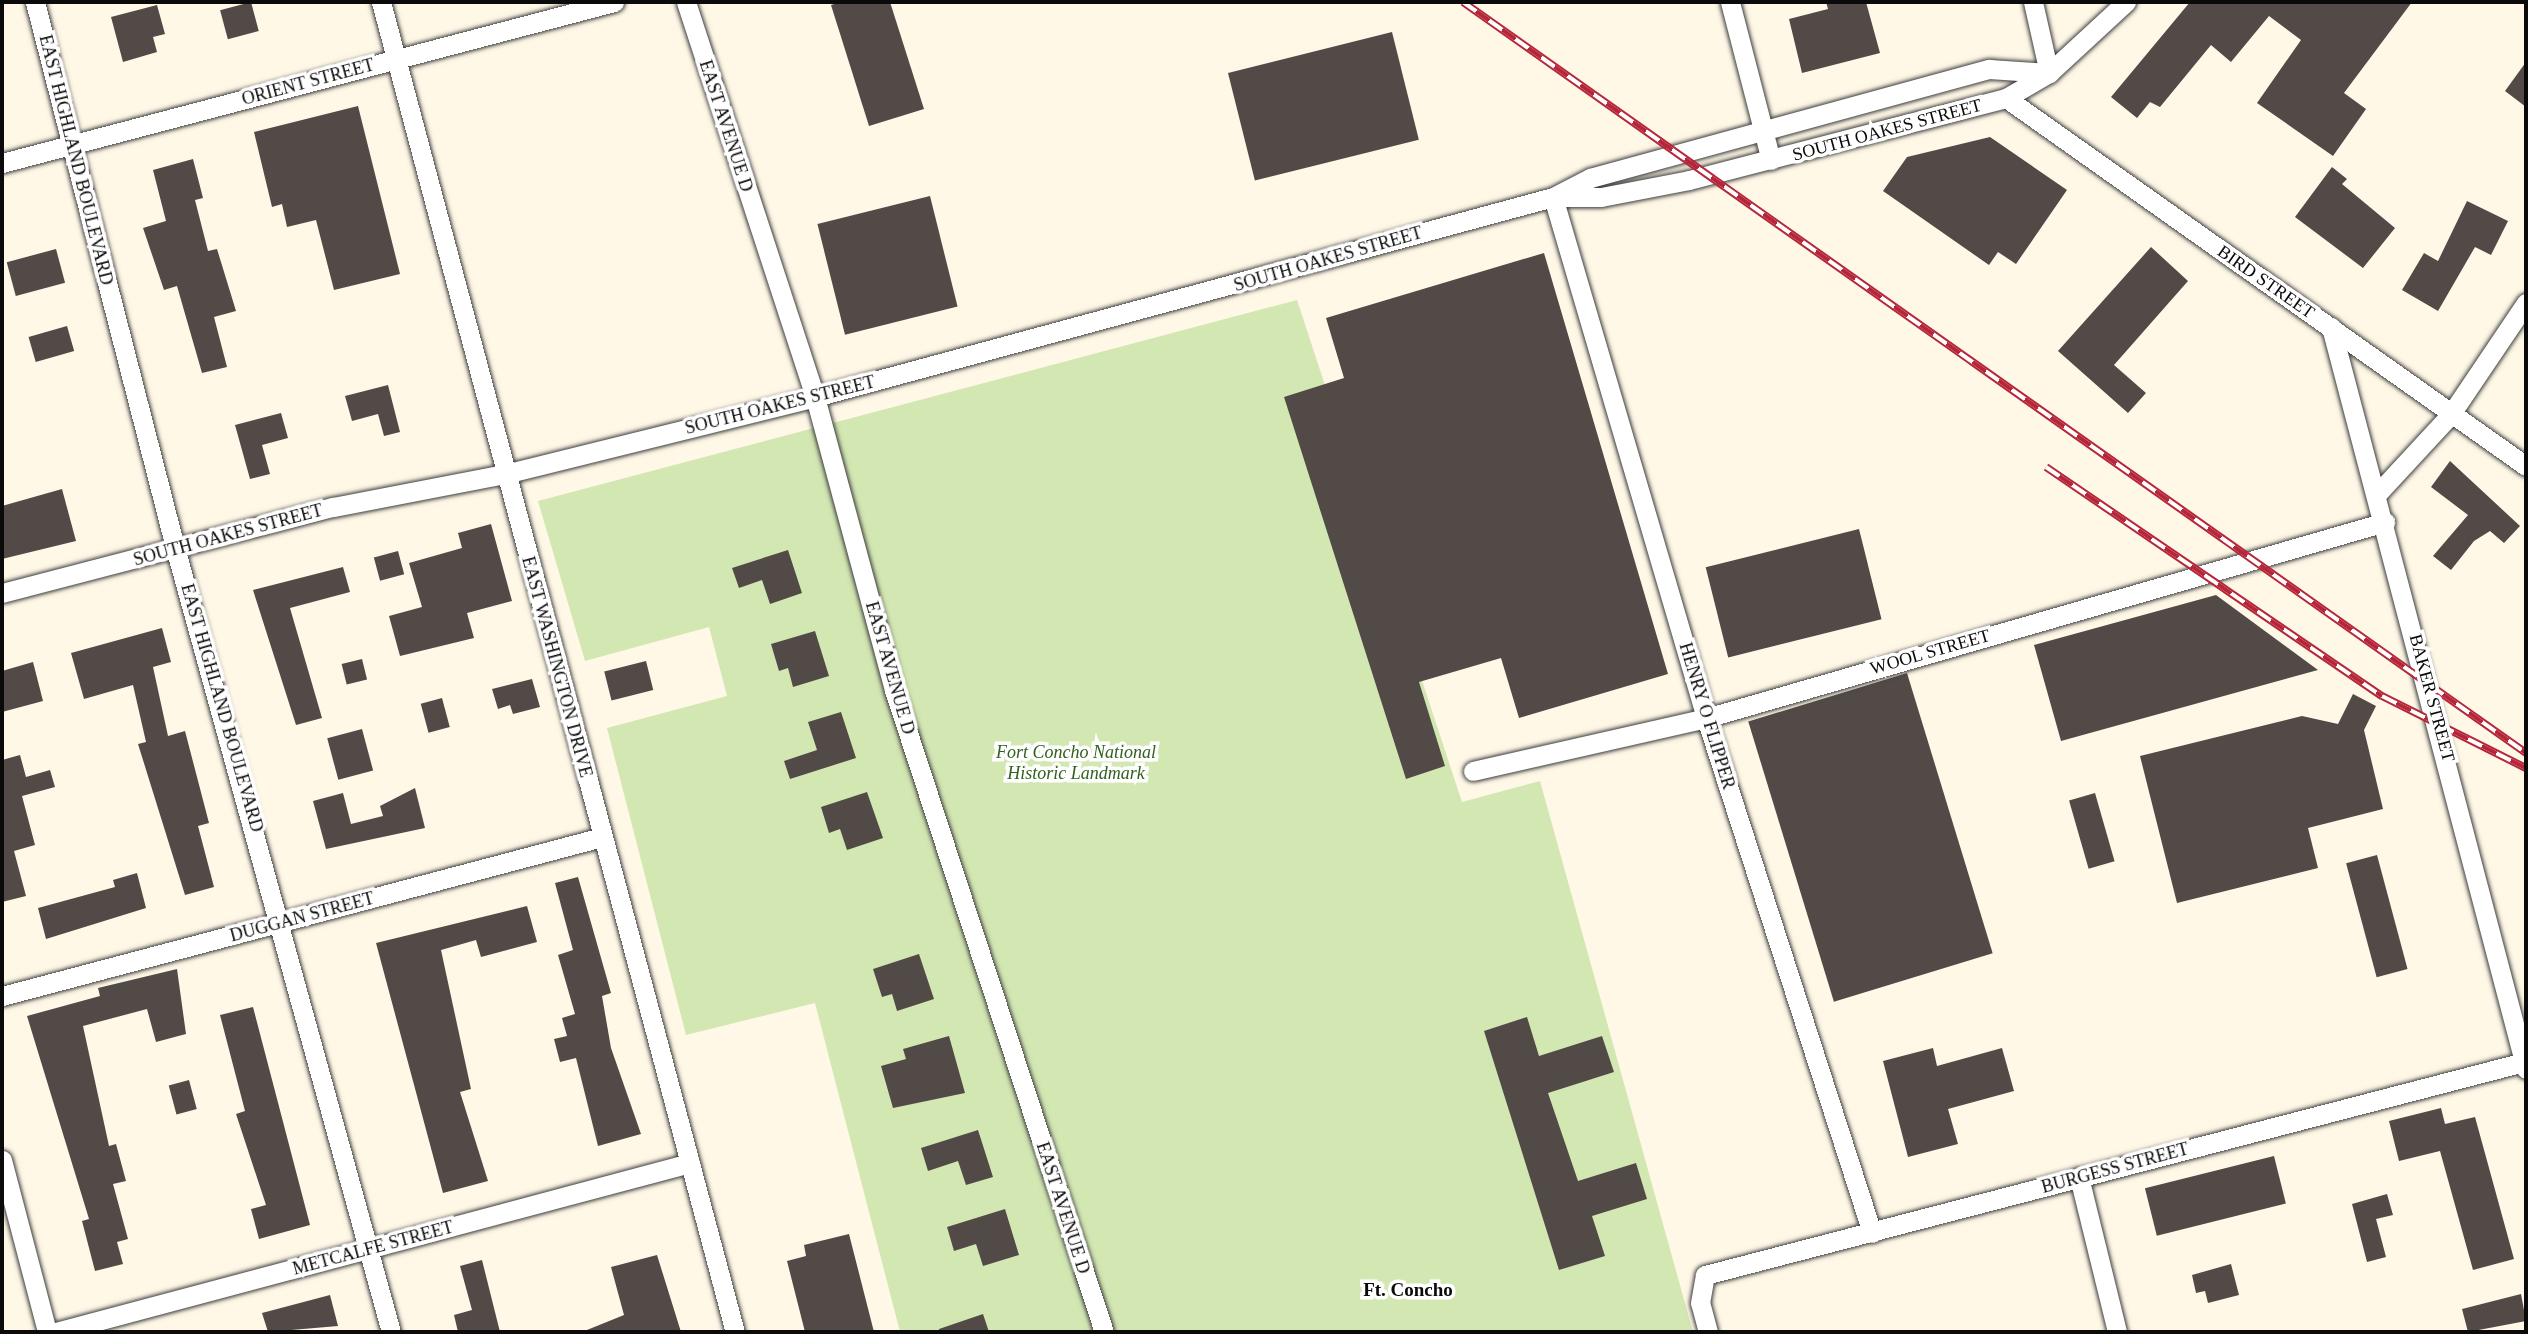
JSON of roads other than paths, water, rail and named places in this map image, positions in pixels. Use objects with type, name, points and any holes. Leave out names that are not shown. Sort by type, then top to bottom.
[{"type":"street","name":"EAST HIGHLAND BOULEVARD","points":[[35,2],[176,551],[283,923],[391,1332]]},
{"type":"street","name":"EAST WASHINGTON DRIVE","points":[[381,2],[736,1332]]},
{"type":"street","name":"ORIENT STREET","points":[[2,163],[614,2]]},
{"type":"street","name":"EAST AVENUE D","points":[[686,2],[815,397],[894,690],[1104,1332]]},
{"type":"street","points":[[1731,2],[1771,160]]},
{"type":"street","points":[[2033,2],[2049,73]]},
{"type":"street","name":"SOUTH OAKES STREET","points":[[1553,197],[1601,197],[1771,160],[2006,98],[2049,73],[2126,2]]},
{"type":"street","name":"SOUTH OAKES STREET","points":[[2,593],[176,551],[333,507],[505,474],[815,397],[1553,197],[1590,178],[1989,69],[2049,73]]},
{"type":"street","name":"BIRD STREET","points":[[2006,98],[2526,466]]},
{"type":"street","name":"HENRY O FLIPPER","points":[[1553,197],[1706,718],[1872,1233]]},
{"type":"street","points":[[2377,494],[2451,414],[2526,303]]},
{"type":"street","name":"BAKER STREET","points":[[2330,327],[2385,522],[2525,1065]]},
{"type":"street","name":"WOOL STREET","points":[[1473,771],[1706,718],[2385,522]]},
{"type":"street","name":"DUGGAN STREET","points":[[2,996],[602,837]]},
{"type":"street","name":"BURGESS STREET","points":[[1707,1332],[1700,1303],[1705,1275],[2079,1177],[2525,1065]]},
{"type":"street","points":[[2,1160],[47,1332]]},
{"type":"street","name":"METCALFE STREET","points":[[56,1332],[690,1163]]},
{"type":"street","points":[[2079,1177],[2117,1332]]},
{"type":"railway","points":[[1463,2],[2526,753]]},
{"type":"railway","points":[[2046,467],[2382,696],[2526,768]]},
{"type":"district","name":"Ft. Concho","points":[[1408,1290]]},
{"type":"park label","name":"Fort Concho National Historic Landmark","points":[[1076,763]]}]
